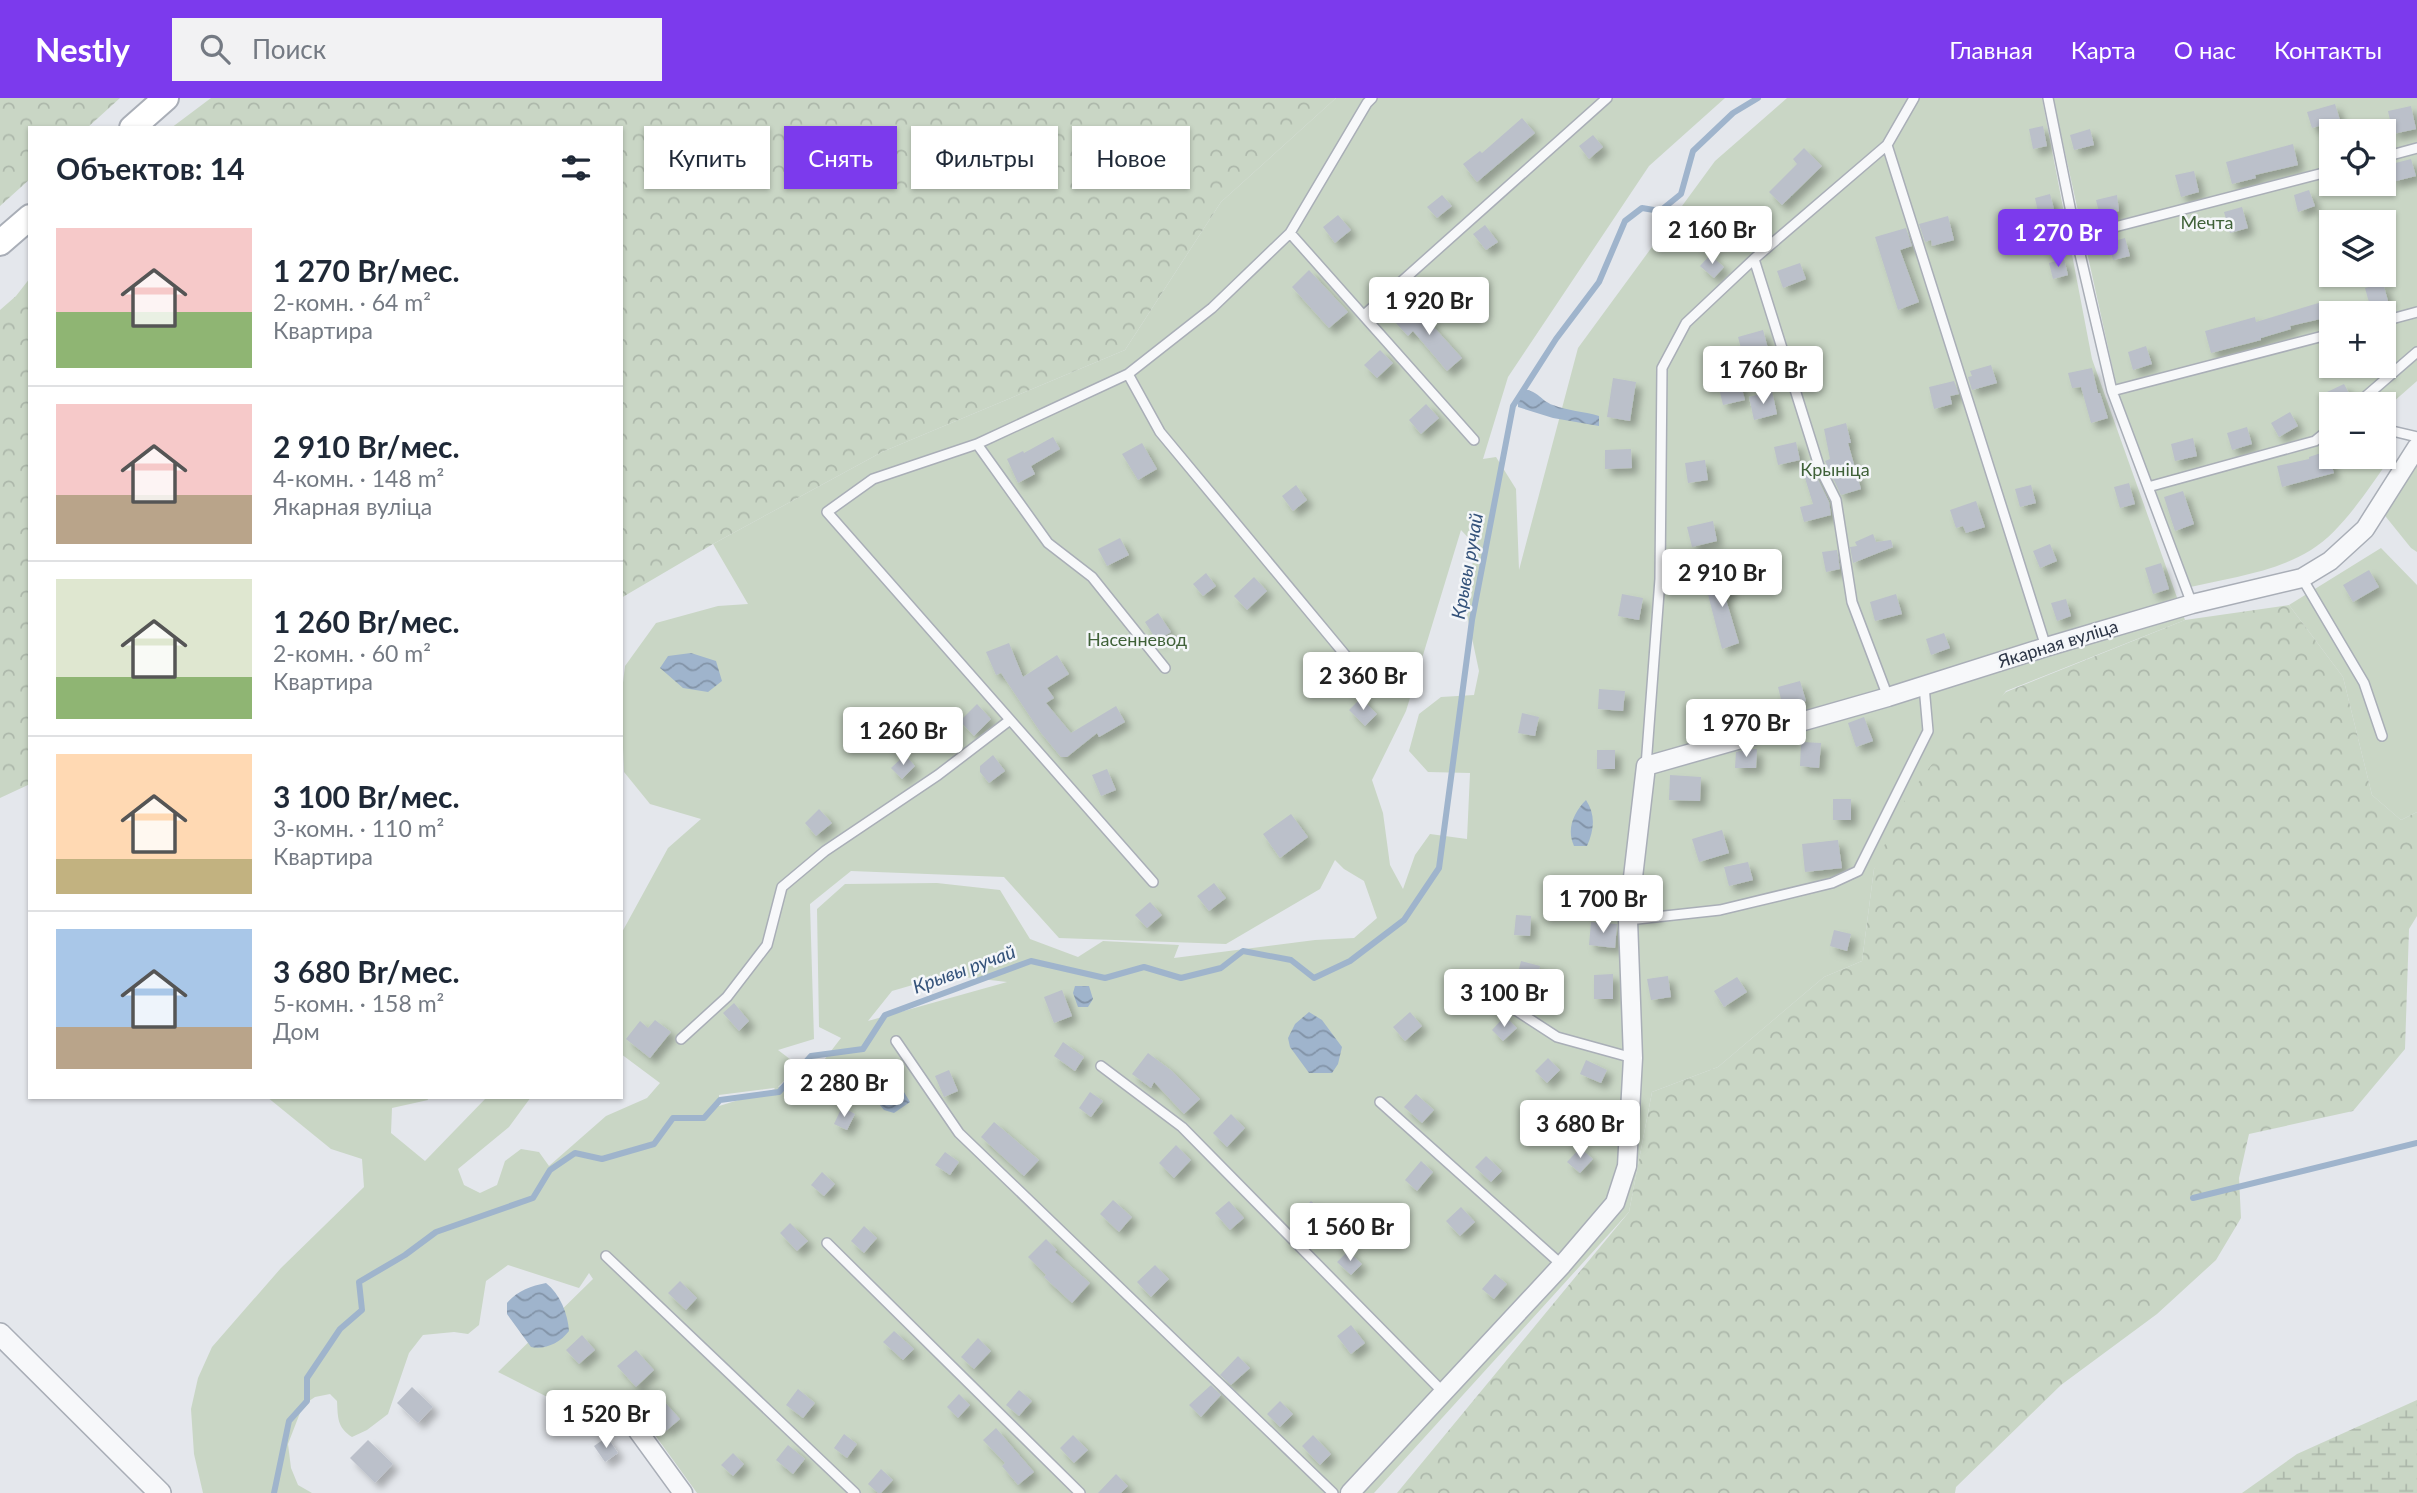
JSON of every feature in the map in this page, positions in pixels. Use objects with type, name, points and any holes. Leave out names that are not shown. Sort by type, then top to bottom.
[{"type":"main road","points":[[134,126],[166,98]]},
{"type":"main road","points":[[0,243],[28,219]]},
{"type":"street","name":"Якарная вуліца","points":[[1646,766],[1888,697],[2192,604],[2302,578],[2330,561],[2365,529],[2417,447]]},
{"type":"street","points":[[1350,1493],[1562,1265],[1615,1203],[1627,1166],[1633,1058],[1629,920],[1646,766]]},
{"type":"street","points":[[0,1334],[160,1493]]},
{"type":"street","points":[[619,1405],[683,1493]]},
{"type":"lane","points":[[1153,882],[827,512],[873,479],[976,444],[1128,374],[1212,308],[1290,233],[1372,98]]},
{"type":"lane","points":[[1364,315],[1607,98]]},
{"type":"lane","points":[[1646,766],[1660,579],[1662,368],[1686,323],[1754,259],[1887,145],[1914,98]]},
{"type":"lane","points":[[2048,98],[2076,237],[2112,391],[2192,604]]},
{"type":"lane","points":[[1887,145],[2046,647]]},
{"type":"lane","points":[[2396,154],[2417,148]]},
{"type":"lane","points":[[2076,237],[2319,174]]},
{"type":"lane","points":[[1290,233],[1474,440]]},
{"type":"lane","points":[[1754,259],[1819,466],[1836,500],[1852,602],[1888,697]]},
{"type":"lane","points":[[2396,318],[2417,312]]},
{"type":"lane","points":[[2112,391],[2319,337]]},
{"type":"lane","points":[[2374,392],[2417,352]]},
{"type":"lane","points":[[1128,374],[1160,432],[1361,674]]},
{"type":"lane","points":[[2396,432],[2417,437]]},
{"type":"lane","points":[[2148,487],[2319,438]]},
{"type":"lane","points":[[976,444],[1048,543],[1092,577],[1165,668]]},
{"type":"lane","points":[[2302,578],[2364,683],[2382,736]]},
{"type":"lane","points":[[1629,920],[1720,909],[1832,883],[1858,871],[1928,731],[1924,686]]},
{"type":"lane","points":[[681,1039],[727,997],[767,945],[782,887],[825,851],[938,775],[1010,720]]},
{"type":"lane","points":[[1493,996],[1557,1037],[1633,1058]]},
{"type":"lane","points":[[896,1041],[959,1133],[1333,1493]]},
{"type":"lane","points":[[1101,1066],[1182,1126],[1444,1393]]},
{"type":"lane","points":[[1380,1102],[1562,1265]]},
{"type":"lane","points":[[827,1243],[1080,1493]]},
{"type":"lane","points":[[606,1256],[855,1493]]},
{"type":"green space","points":[[0,98],[120,98],[89,126],[28,126],[28,181],[0,206]]},
{"type":"green space","points":[[211,98],[1336,98],[1221,202],[1125,350],[882,452],[713,544],[623,597],[623,126],[174,126]]},
{"type":"green space","points":[[1336,98],[1725,98],[1649,166],[1508,377],[1483,459],[1496,457],[1516,489],[1519,570],[1578,348],[1715,161],[1787,98],[2042,98],[2092,359],[2185,620],[2006,691],[1874,869],[1862,961],[1824,977],[1718,1067],[1652,1092],[1629,1212],[1374,1493],[697,1493],[626,1395],[573,1410],[498,1372],[593,1279],[589,1273],[579,1288],[508,1265],[486,1281],[479,1325],[468,1334],[454,1332],[423,1335],[409,1353],[388,1414],[367,1430],[352,1437],[343,1430],[339,1422],[337,1401],[330,1394],[315,1397],[303,1405],[288,1444],[291,1468],[298,1485],[312,1493],[203,1493],[194,1454],[191,1409],[198,1378],[212,1347],[281,1268],[364,1187],[362,1159],[331,1149],[269,1099],[428,1099],[392,1108],[391,1133],[425,1161],[485,1099],[530,1099],[509,1127],[458,1169],[464,1185],[480,1193],[497,1185],[505,1161],[521,1149],[539,1152],[549,1166],[606,1116],[647,1098],[660,1083],[623,1055],[623,930],[668,848],[701,819],[650,804],[624,772],[623,682],[625,666],[656,623],[718,606],[748,604],[713,544],[882,452],[1125,350],[1221,202]],"holes":[[[1461,530],[1475,545],[1466,610],[1479,671],[1474,695],[1441,697],[1419,714],[1409,751],[1428,772],[1470,773],[1467,839],[1430,834],[1415,855],[1403,889],[1390,865],[1383,813],[1372,780],[1406,711]],[[1335,860],[1364,881],[1377,918],[1354,938],[1315,940],[1174,958],[1179,945],[1103,941],[1078,957],[1030,939],[1000,890],[937,883],[845,884],[817,909],[819,1027],[841,1038],[811,1077],[778,1087],[799,1066],[778,1050],[814,1039],[810,904],[851,871],[1004,877],[1059,938],[1226,944],[1320,889]],[[947,975],[1007,982],[868,1021],[892,991]],[[775,1089],[719,1106],[719,1095]]]},
{"type":"green space","name":"Мечта","points":[[2053,98],[2417,98],[2417,381],[2396,399],[2396,392],[2319,392],[2319,469],[2383,469],[2354,509],[2333,532],[2311,550],[2282,564],[2250,574],[2186,588],[2119,397]]},
{"type":"green space","points":[[28,281],[28,785],[0,798],[0,310]]},
{"type":"green space","points":[[2417,465],[2417,552],[2382,512]]},
{"type":"green space","points":[[2381,548],[2417,585],[2417,812],[2401,820],[2372,795],[2343,677],[2289,605]]},
{"type":"green space","points":[[2289,605],[2343,677],[2372,795],[2401,820],[2417,812],[2417,916],[2409,929],[2405,1049],[2353,1111],[2249,1134],[2239,1178],[2241,1218],[2216,1260],[2157,1314],[2061,1385],[1956,1487],[1955,1493],[1397,1493],[1629,1212],[1652,1092],[1718,1067],[1824,977],[1862,961],[1874,869],[1903,803],[1941,752],[2006,692],[2185,620]]},
{"type":"green space","points":[[2417,1400],[2417,1493],[2242,1493],[2297,1454]]},
{"type":"water","points":[[1523,389],[1564,409],[1599,416],[1599,426],[1553,418],[1518,407],[1518,398]]},
{"type":"water","points":[[691,653],[716,661],[722,681],[708,692],[683,688],[660,668],[668,656]]},
{"type":"water","points":[[1586,800],[1593,817],[1591,834],[1587,846],[1574,846],[1572,821]]},
{"type":"water","points":[[1075,986],[1089,986],[1093,999],[1088,1007],[1078,1007],[1073,993]]},
{"type":"water","points":[[1309,1012],[1322,1020],[1342,1047],[1338,1064],[1332,1073],[1309,1073],[1290,1047],[1288,1038],[1295,1024]]},
{"type":"water","points":[[893,1074],[910,1102],[894,1113],[884,1110],[870,1093],[871,1082],[882,1075]]},
{"type":"water","points":[[546,1283],[562,1305],[569,1331],[552,1345],[531,1347],[507,1314],[507,1303],[515,1295]]},
{"type":"building","points":[[2335,104],[2340,119],[2319,119],[2319,126],[2312,128],[2307,112]]},
{"type":"building","points":[[2411,106],[2416,129],[2396,133],[2396,119],[2390,119],[2388,111]]},
{"type":"building","points":[[1522,118],[1535,133],[1477,182],[1463,164],[1480,151],[1482,153]]},
{"type":"building","points":[[2043,126],[2047,146],[2033,149],[2029,129]]},
{"type":"building","points":[[2090,129],[2094,145],[2074,150],[2070,135]]},
{"type":"building","points":[[1593,135],[1603,147],[1589,159],[1579,146]]},
{"type":"building","points":[[2293,144],[2298,165],[2255,175],[2256,178],[2232,184],[2226,162]]},
{"type":"building","points":[[1804,148],[1822,166],[1782,205],[1769,192],[1797,164],[1793,159]]},
{"type":"building","points":[[2411,159],[2416,176],[2396,181],[2396,163]]},
{"type":"building","points":[[2194,171],[2199,192],[2181,197],[2175,175]]},
{"type":"building","points":[[2309,190],[2315,206],[2298,212],[2294,195]]},
{"type":"building","points":[[2050,194],[2056,217],[2040,221],[2035,198]]},
{"type":"building","points":[[1442,195],[1452,206],[1437,218],[1427,207]]},
{"type":"building","points":[[2117,195],[2119,211],[2100,216],[2096,200]]},
{"type":"building","points":[[2242,207],[2248,228],[2230,233],[2224,212]]},
{"type":"building","points":[[1338,215],[1351,230],[1335,243],[1323,227]]},
{"type":"building","points":[[1948,216],[1954,240],[1932,246],[1931,240],[1925,242],[1919,224]]},
{"type":"building","points":[[1485,225],[1498,242],[1486,250],[1473,234]]},
{"type":"building","points":[[1906,228],[1912,246],[1900,250],[1919,302],[1898,310],[1875,237]]},
{"type":"building","points":[[2125,238],[2130,256],[2113,260],[2108,243]]},
{"type":"building","points":[[1710,255],[1724,267],[1714,278],[1700,266]]},
{"type":"building","points":[[2064,259],[2068,275],[2053,279],[2049,263]]},
{"type":"building","points":[[1800,263],[1806,279],[1783,288],[1777,271]]},
{"type":"building","points":[[1309,270],[1348,312],[1329,328],[1292,287]]},
{"type":"building","points":[[2384,287],[2388,301],[2369,301],[2365,288]]},
{"type":"building","points":[[2319,303],[2319,319],[2290,326],[2291,329],[2261,340],[2211,353],[2205,331],[2255,317],[2256,322]]},
{"type":"building","points":[[1413,304],[1462,358],[1447,371],[1413,331],[1408,336],[1395,322]]},
{"type":"building","points":[[1763,330],[1769,352],[1744,359],[1738,337]]},
{"type":"building","points":[[2146,346],[2152,364],[2133,370],[2128,352]]},
{"type":"building","points":[[1380,350],[1393,363],[1377,378],[1364,365]]},
{"type":"building","points":[[1991,365],[1997,383],[1972,390],[1968,377],[1972,376],[1970,371]]},
{"type":"building","points":[[2092,368],[2108,418],[2091,423],[2081,387],[2072,388],[2068,373]]},
{"type":"building","points":[[1613,378],[1636,382],[1630,421],[1607,417]]},
{"type":"building","points":[[1739,378],[1745,400],[1723,405],[1718,384]]},
{"type":"building","points":[[1954,381],[1959,394],[1950,396],[1952,404],[1934,409],[1929,387]]},
{"type":"building","points":[[2344,384],[2348,392],[2327,392]]},
{"type":"building","points":[[1772,391],[1777,414],[1754,420],[1749,397]]},
{"type":"building","points":[[1426,404],[1439,418],[1421,434],[1409,420]]},
{"type":"building","points":[[2290,412],[2298,426],[2279,437],[2271,423]]},
{"type":"building","points":[[1846,423],[1851,443],[1848,443],[1861,489],[1841,495],[1825,461],[1830,459],[1824,429]]},
{"type":"building","points":[[2247,427],[2252,444],[2232,450],[2227,433]]},
{"type":"building","points":[[1053,437],[1060,449],[1031,466],[1035,474],[1018,483],[1007,459]]},
{"type":"building","points":[[2193,438],[2197,456],[2175,461],[2171,444]]},
{"type":"building","points":[[1796,442],[1800,460],[1778,465],[1774,447]]},
{"type":"building","points":[[1142,443],[1157,469],[1138,480],[1122,454]]},
{"type":"building","points":[[1631,449],[1632,468],[1605,469],[1605,450]]},
{"type":"building","points":[[2319,454],[2319,469],[2333,469],[2334,473],[2282,487],[2277,466]]},
{"type":"building","points":[[1705,460],[1708,480],[1688,483],[1685,463]]},
{"type":"building","points":[[1811,465],[1829,502],[1831,515],[1804,522],[1800,507],[1813,504],[1802,468]]},
{"type":"building","points":[[2129,483],[2135,504],[2120,508],[2114,487]]},
{"type":"building","points":[[1296,485],[1307,500],[1293,511],[1282,496]]},
{"type":"building","points":[[2031,485],[2036,503],[2020,507],[2015,489]]},
{"type":"building","points":[[2183,491],[2194,524],[2175,531],[2164,497]]},
{"type":"building","points":[[1976,501],[1985,527],[1966,533],[1963,526],[1956,528],[1950,510]]},
{"type":"building","points":[[1713,521],[1717,541],[1692,547],[1687,527]]},
{"type":"building","points":[[1873,534],[1876,542],[1891,540],[1893,547],[1853,563],[1850,547],[1857,546],[1855,542]]},
{"type":"building","points":[[1120,538],[1129,555],[1107,566],[1098,549]]},
{"type":"building","points":[[2050,544],[2057,561],[2040,568],[2033,551]]},
{"type":"building","points":[[1837,550],[1840,569],[1826,572],[1822,552]]},
{"type":"building","points":[[2161,563],[2169,589],[2153,594],[2145,568]]},
{"type":"building","points":[[2369,570],[2379,587],[2353,602],[2343,585]]},
{"type":"building","points":[[1206,573],[1216,586],[1203,596],[1193,584]]},
{"type":"building","points":[[1726,573],[1732,594],[1725,596],[1739,643],[1722,649],[1704,579]]},
{"type":"building","points":[[1254,577],[1267,591],[1247,610],[1234,596]]},
{"type":"building","points":[[1622,594],[1643,598],[1639,620],[1618,616]]},
{"type":"building","points":[[1896,594],[1902,614],[1875,621],[1870,602]]},
{"type":"building","points":[[2066,599],[2071,616],[2057,621],[2051,603]]},
{"type":"building","points":[[1158,613],[1171,632],[1157,641],[1145,622]]},
{"type":"building","points":[[1944,633],[1950,648],[1931,655],[1926,639]]},
{"type":"building","points":[[1009,643],[1023,677],[1057,655],[1069,674],[1047,688],[1054,698],[1046,703],[1071,733],[1116,706],[1125,722],[1099,737],[1097,733],[1067,757],[1061,757],[1041,733],[1001,673],[996,675],[986,652]]},
{"type":"building","points":[[1800,681],[1806,701],[1783,707],[1778,687]]},
{"type":"building","points":[[1599,689],[1625,691],[1623,711],[1598,709]]},
{"type":"building","points":[[1361,698],[1377,714],[1365,726],[1349,710]]},
{"type":"building","points":[[977,704],[991,719],[974,736],[960,721]]},
{"type":"building","points":[[1522,713],[1539,717],[1535,736],[1518,733]]},
{"type":"building","points":[[1864,717],[1873,741],[1856,747],[1848,723]]},
{"type":"building","points":[[1801,742],[1821,743],[1819,768],[1800,766]]},
{"type":"building","points":[[1757,749],[1756,768],[1735,768],[1736,752]]},
{"type":"building","points":[[1597,750],[1615,750],[1615,769],[1597,769]]},
{"type":"building","points":[[905,755],[915,766],[902,779],[891,768]]},
{"type":"building","points":[[993,755],[1005,771],[989,783],[980,772],[980,766]]},
{"type":"building","points":[[1107,769],[1116,790],[1101,796],[1092,775]]},
{"type":"building","points":[[1670,775],[1701,777],[1700,801],[1669,800]]},
{"type":"building","points":[[1833,799],[1851,799],[1851,820],[1833,820]]},
{"type":"building","points":[[819,809],[832,823],[816,836],[805,823]]},
{"type":"building","points":[[1291,814],[1308,837],[1280,858],[1263,834]]},
{"type":"building","points":[[1722,830],[1729,853],[1699,862],[1692,839]]},
{"type":"building","points":[[1838,840],[1842,868],[1805,872],[1802,844]]},
{"type":"building","points":[[1748,862],[1753,880],[1729,886],[1724,867]]},
{"type":"building","points":[[1214,883],[1226,898],[1209,911],[1197,896]]},
{"type":"building","points":[[1150,902],[1162,915],[1147,928],[1135,915]]},
{"type":"building","points":[[1516,915],[1531,916],[1530,936],[1514,935]]},
{"type":"building","points":[[1591,922],[1617,924],[1615,948],[1589,945]]},
{"type":"building","points":[[1834,930],[1851,934],[1847,951],[1830,946]]},
{"type":"building","points":[[1521,961],[1540,966],[1534,990],[1515,985]]},
{"type":"building","points":[[1613,974],[1613,999],[1594,999],[1594,975]]},
{"type":"building","points":[[1465,976],[1478,990],[1459,1005],[1447,991]]},
{"type":"building","points":[[1668,976],[1671,997],[1651,1000],[1647,979]]},
{"type":"building","points":[[1737,977],[1747,992],[1724,1007],[1714,991]]},
{"type":"building","points":[[1062,990],[1072,1016],[1054,1023],[1044,997]]},
{"type":"building","points":[[734,1003],[749,1021],[739,1031],[723,1013]]},
{"type":"building","points":[[1410,1012],[1422,1026],[1405,1041],[1393,1027]]},
{"type":"building","points":[[1505,1016],[1517,1028],[1503,1041],[1492,1030]]},
{"type":"building","points":[[655,1020],[671,1032],[650,1058],[626,1039],[640,1021],[648,1028]]},
{"type":"building","points":[[1063,1042],[1084,1057],[1075,1071],[1054,1056]]},
{"type":"building","points":[[1148,1053],[1172,1071],[1200,1099],[1184,1114],[1154,1082],[1151,1088],[1132,1074]]},
{"type":"building","points":[[1548,1058],[1560,1070],[1547,1083],[1535,1071]]},
{"type":"building","points":[[1586,1060],[1607,1070],[1601,1083],[1580,1074]]},
{"type":"building","points":[[949,1070],[958,1091],[944,1097],[935,1076]]},
{"type":"building","points":[[1090,1092],[1103,1101],[1091,1117],[1079,1108]]},
{"type":"building","points":[[1416,1094],[1434,1110],[1422,1123],[1404,1107]]},
{"type":"building","points":[[842,1107],[855,1114],[847,1130],[834,1124]]},
{"type":"building","points":[[1231,1114],[1245,1128],[1227,1147],[1213,1133]]},
{"type":"building","points":[[994,1122],[1039,1160],[1024,1176],[981,1137]]},
{"type":"building","points":[[1176,1145],[1191,1160],[1174,1178],[1159,1163]]},
{"type":"building","points":[[1580,1148],[1593,1159],[1580,1173],[1567,1162]]},
{"type":"building","points":[[945,1152],[959,1162],[950,1175],[935,1165]]},
{"type":"building","points":[[1486,1156],[1502,1171],[1491,1182],[1475,1167]]},
{"type":"building","points":[[1421,1161],[1433,1172],[1417,1191],[1405,1180]]},
{"type":"building","points":[[822,1172],[835,1184],[824,1196],[811,1185]]},
{"type":"building","points":[[1113,1200],[1132,1217],[1119,1232],[1100,1214]]},
{"type":"building","points":[[1229,1201],[1244,1218],[1230,1230],[1215,1213]]},
{"type":"building","points":[[1311,1201],[1325,1213],[1308,1231],[1294,1219]]},
{"type":"building","points":[[1461,1207],[1475,1222],[1460,1236],[1446,1221]]},
{"type":"building","points":[[790,1223],[808,1241],[797,1251],[780,1233]]},
{"type":"building","points":[[864,1226],[877,1238],[864,1253],[851,1241]]},
{"type":"building","points":[[1046,1239],[1057,1250],[1055,1252],[1090,1283],[1072,1303],[1044,1277],[1046,1275],[1028,1257]]},
{"type":"building","points":[[1348,1251],[1362,1264],[1351,1275],[1337,1262]]},
{"type":"building","points":[[1155,1265],[1169,1279],[1151,1297],[1137,1282]]},
{"type":"building","points":[[1495,1274],[1507,1284],[1494,1299],[1482,1289]]},
{"type":"building","points":[[680,1281],[697,1298],[686,1310],[668,1293]]},
{"type":"building","points":[[1351,1325],[1365,1343],[1351,1354],[1337,1336]]},
{"type":"building","points":[[894,1331],[914,1349],[903,1360],[883,1342]]},
{"type":"building","points":[[582,1335],[595,1350],[579,1364],[566,1350]]},
{"type":"building","points":[[978,1338],[991,1351],[974,1369],[961,1357]]},
{"type":"building","points":[[636,1350],[654,1370],[636,1387],[617,1366]]},
{"type":"building","points":[[1238,1356],[1250,1368],[1231,1385],[1220,1375]]},
{"type":"building","points":[[1211,1385],[1221,1395],[1201,1417],[1189,1405]]},
{"type":"building","points":[[412,1387],[433,1407],[418,1423],[397,1403]]},
{"type":"building","points":[[798,1389],[815,1403],[803,1418],[786,1405]]},
{"type":"building","points":[[1019,1390],[1032,1401],[1019,1416],[1006,1405]]},
{"type":"building","points":[[959,1394],[970,1405],[958,1418],[947,1407]]},
{"type":"building","points":[[662,1399],[680,1419],[666,1431],[649,1411]]},
{"type":"building","points":[[1280,1401],[1293,1414],[1280,1427],[1267,1414]]},
{"type":"building","points":[[996,1428],[1034,1472],[1018,1485],[1002,1466],[1005,1463],[983,1440]]},
{"type":"building","points":[[844,1434],[857,1444],[847,1458],[834,1448]]},
{"type":"building","points":[[1073,1435],[1088,1450],[1074,1463],[1060,1448]]},
{"type":"building","points":[[1313,1435],[1331,1454],[1320,1465],[1302,1446]]},
{"type":"building","points":[[607,1437],[618,1453],[605,1462],[594,1446]]},
{"type":"building","points":[[368,1440],[393,1464],[375,1483],[350,1458]]},
{"type":"building","points":[[788,1445],[805,1459],[793,1474],[776,1460]]},
{"type":"building","points":[[733,1453],[744,1464],[733,1476],[721,1465]]},
{"type":"building","points":[[881,1469],[893,1480],[878,1493],[868,1484]]},
{"type":"building","points":[[1116,1474],[1128,1486],[1121,1493],[1098,1493]]},
{"type":"waterway","name":"Крывы ручай","points":[[274,1493],[289,1421],[307,1401],[307,1378],[340,1329],[362,1310],[359,1282],[405,1255],[436,1232],[533,1198],[550,1170],[575,1153],[602,1159],[654,1144],[673,1118],[704,1118],[720,1100],[779,1092],[811,1056],[863,1049],[885,1015],[1031,961],[1105,978],[1144,967],[1181,978],[1221,968],[1243,951],[1291,960],[1314,978],[1350,961],[1404,920],[1439,868],[1472,620],[1513,406],[1556,339],[1599,282],[1625,221],[1642,208],[1660,211],[1681,194],[1693,151],[1733,113],[1758,98]]},
{"type":"waterway","points":[[2193,1198],[2417,1143]]},
{"type":"park label","name":"Крыніца","points":[[1835,470]]},
{"type":"park label","name":"Насенневод","points":[[1137,640]]}]
